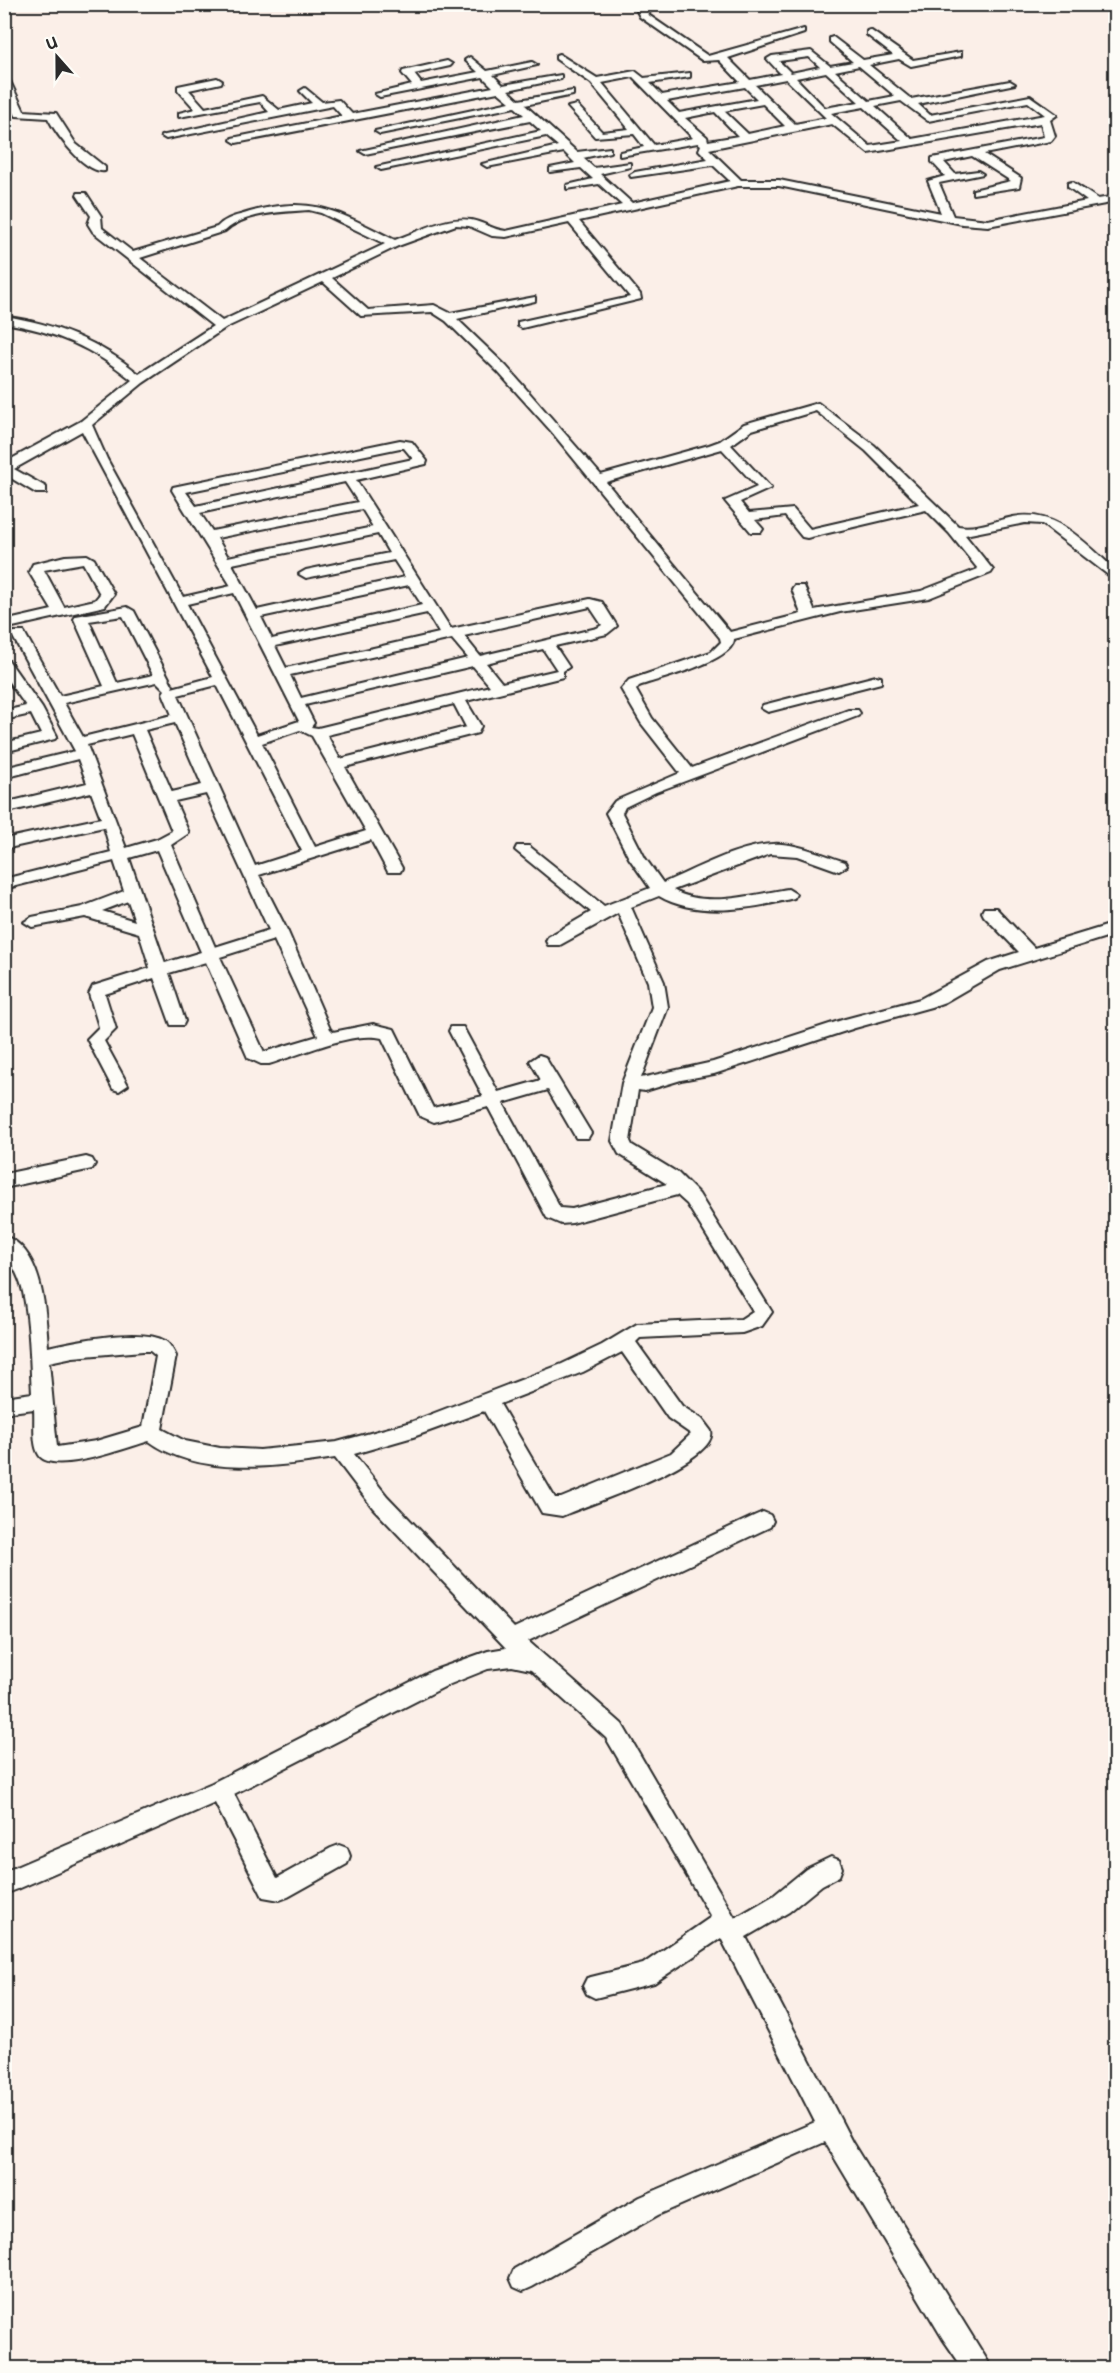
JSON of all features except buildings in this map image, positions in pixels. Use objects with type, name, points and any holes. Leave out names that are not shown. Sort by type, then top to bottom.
[{"type":"street","points":[[656,4],[645,7],[642,11],[643,15],[706,59],[721,57],[801,31]]},
{"type":"street","points":[[870,33],[910,63],[958,54]]},
{"type":"street","points":[[833,40],[949,136]]},
{"type":"street","points":[[763,44],[787,56]]},
{"type":"street","points":[[928,118],[1030,99],[1052,115],[1045,119],[911,142],[867,150],[823,111],[772,60],[809,53],[866,105],[911,142],[936,160],[952,177]]},
{"type":"street","points":[[659,99],[901,56]]},
{"type":"street","points":[[559,57],[595,81],[651,149]]},
{"type":"street","points":[[721,57],[793,128]]},
{"type":"street","points":[[470,60],[629,206]]},
{"type":"street","points":[[419,87],[407,73],[447,64]]},
{"type":"street","points":[[380,94],[529,65],[543,80]]},
{"type":"street","points":[[595,81],[635,74],[704,142],[704,150],[738,183]]},
{"type":"street","points":[[642,81],[686,75]]},
{"type":"street","points":[[237,140],[557,77]]},
{"type":"street","points":[[4,79],[20,114],[52,115],[58,132],[81,155],[101,169]]},
{"type":"street","points":[[823,111],[1010,84]]},
{"type":"street","points":[[202,111],[182,88],[225,89],[262,99],[276,114]]},
{"type":"street","points":[[183,115],[202,111],[225,89]]},
{"type":"street","points":[[305,91],[320,105]]},
{"type":"street","points":[[381,130],[569,93]]},
{"type":"street","points":[[677,116],[766,100]]},
{"type":"street","points":[[166,136],[335,102],[350,118]]},
{"type":"street","points":[[573,107],[598,135],[637,131]]},
{"type":"street","points":[[716,108],[745,137]]},
{"type":"street","points":[[532,117],[361,147],[385,170],[549,132]]},
{"type":"street","points":[[936,160],[1049,138],[1045,119]]},
{"type":"street","points":[[554,170],[588,168],[625,159],[651,149],[745,137],[834,120]]},
{"type":"street","points":[[487,164],[570,152],[606,150]]},
{"type":"street","points":[[973,152],[1017,180],[1015,185],[976,192]]},
{"type":"street","points":[[635,175],[716,161]]},
{"type":"street","points":[[948,218],[945,207],[932,184],[936,180],[978,174]]},
{"type":"street","points":[[571,187],[601,180]]},
{"type":"street","points":[[5,469],[85,424],[139,380],[221,326],[394,244],[449,222],[471,223],[483,231],[501,235],[738,183],[779,183],[948,218],[988,223],[1116,199]]},
{"type":"street","points":[[1072,185],[1096,203]]},
{"type":"street","points":[[82,195],[96,216],[94,224],[97,230],[221,326]]},
{"type":"street","points":[[133,256],[221,229],[233,220],[269,210],[296,207],[324,210],[394,244]]},
{"type":"street","points":[[522,324],[635,299],[636,296],[571,219]]},
{"type":"street","points":[[324,277],[365,314],[434,308],[448,317],[502,369],[599,480],[727,637],[728,643],[716,655],[634,683],[628,689],[646,720],[688,775]]},
{"type":"street","points":[[448,317],[531,299]]},
{"type":"street","points":[[4,319],[46,327],[84,340],[115,359],[139,380]]},
{"type":"street","points":[[599,480],[724,444],[748,427],[811,407],[823,408],[870,448],[930,505],[954,530],[986,570],[924,595],[839,608],[727,637]]},
{"type":"street","points":[[85,424],[101,459],[254,741],[310,852]]},
{"type":"street","points":[[193,510],[421,461],[408,445],[400,444],[178,490],[193,510],[239,588],[307,723],[254,741]]},
{"type":"street","points":[[724,444],[765,488],[760,492],[732,501],[756,530]]},
{"type":"street","points":[[5,469],[41,490]]},
{"type":"street","points":[[349,478],[429,608],[499,689]]},
{"type":"street","points":[[208,536],[364,505]]},
{"type":"street","points":[[745,517],[788,512],[807,534],[930,505]]},
{"type":"street","points":[[954,530],[966,532],[1027,520],[1048,521],[1116,577]]},
{"type":"street","points":[[223,562],[380,530]]},
{"type":"street","points":[[291,548],[321,600]]},
{"type":"street","points":[[306,574],[395,556]]},
{"type":"street","points":[[4,625],[100,603],[107,594],[87,559],[65,560],[38,567],[36,572],[60,612]]},
{"type":"street","points":[[252,615],[411,580]]},
{"type":"street","points":[[180,602],[239,588]]},
{"type":"street","points":[[799,589],[809,617]]},
{"type":"street","points":[[280,673],[590,603],[597,605],[610,626],[602,631],[297,703]]},
{"type":"street","points":[[266,644],[429,608]]},
{"type":"street","points":[[112,688],[81,620],[127,610],[170,693],[210,788],[280,932],[323,1031],[329,1039]]},
{"type":"street","points":[[19,634],[81,748],[110,821],[132,894],[177,1021]]},
{"type":"street","points":[[300,727],[318,733],[499,689],[560,671],[546,644]]},
{"type":"street","points":[[4,664],[10,681],[35,708],[50,736],[4,748]]},
{"type":"street","points":[[56,701],[161,677]]},
{"type":"street","points":[[170,693],[221,679]]},
{"type":"street","points":[[768,708],[876,680]]},
{"type":"street","points":[[810,698],[829,721]]},
{"type":"street","points":[[336,765],[473,730],[474,726],[458,699]]},
{"type":"street","points":[[4,716],[35,708]]},
{"type":"street","points":[[788,894],[692,904],[678,901],[661,891],[616,821],[614,813],[620,804],[688,775],[853,713]]},
{"type":"street","points":[[4,773],[137,728],[180,717]]},
{"type":"street","points":[[4,884],[162,843],[181,833],[137,728]]},
{"type":"street","points":[[318,733],[394,868]]},
{"type":"street","points":[[4,808],[96,786]]},
{"type":"street","points":[[168,798],[210,788]]},
{"type":"street","points":[[4,844],[110,821]]},
{"type":"street","points":[[252,872],[298,859],[310,852],[374,834]]},
{"type":"street","points":[[162,843],[254,1054],[261,1058],[269,1058],[329,1039],[373,1030],[388,1033],[426,1112],[434,1116],[551,1083]]},
{"type":"street","points":[[554,941],[602,913],[661,891],[738,857],[770,848],[793,849],[839,866]]},
{"type":"street","points":[[523,850],[602,913]]},
{"type":"street","points":[[32,922],[86,912],[132,894]]},
{"type":"street","points":[[153,1432],[167,1445],[198,1454],[242,1459],[285,1457],[339,1449],[414,1430],[489,1402],[584,1362],[625,1341],[630,1335],[646,1329],[742,1326],[755,1322],[763,1312],[714,1228],[693,1199],[672,1178],[625,1149],[621,1141],[631,1083],[660,1007],[656,982],[622,906]]},
{"type":"street","points":[[86,912],[144,929]]},
{"type":"street","points":[[990,912],[1030,955]]},
{"type":"street","points":[[631,1083],[645,1085],[680,1074],[725,1065],[851,1023],[925,1003],[939,998],[979,973],[1116,928]]},
{"type":"street","points":[[119,1085],[95,1039],[108,1029],[97,994],[105,988],[280,932]]},
{"type":"street","points":[[457,1031],[553,1213],[561,1217],[572,1216],[671,1190]]},
{"type":"street","points":[[539,1061],[582,1133]]},
{"type":"street","points":[[4,1181],[86,1164]]},
{"type":"street","points":[[4,1243],[17,1252],[30,1279],[47,1451],[52,1456],[96,1449],[153,1432]]},
{"type":"street","points":[[489,1402],[549,1507],[562,1507],[678,1459],[702,1436],[702,1432],[693,1422],[675,1411],[625,1341]]},
{"type":"street","points":[[39,1357],[73,1349],[143,1342],[153,1343],[163,1349],[166,1356],[153,1432]]},
{"type":"street","points":[[4,1405],[41,1400]]},
{"type":"street","points":[[339,1449],[380,1502],[511,1639],[614,1731],[728,1927],[831,2127],[952,2330],[979,2368]]},
{"type":"street","points":[[511,1639],[763,1521]]},
{"type":"street","points":[[6,1880],[219,1790],[347,1723],[440,1678],[488,1660],[512,1657],[538,1662]]},
{"type":"street","points":[[219,1790],[271,1889],[280,1888],[339,1856]]},
{"type":"street","points":[[595,1986],[646,1975],[728,1927],[782,1904],[814,1877],[831,1868]]},
{"type":"street","points":[[522,2278],[649,2206],[831,2127]]}]
